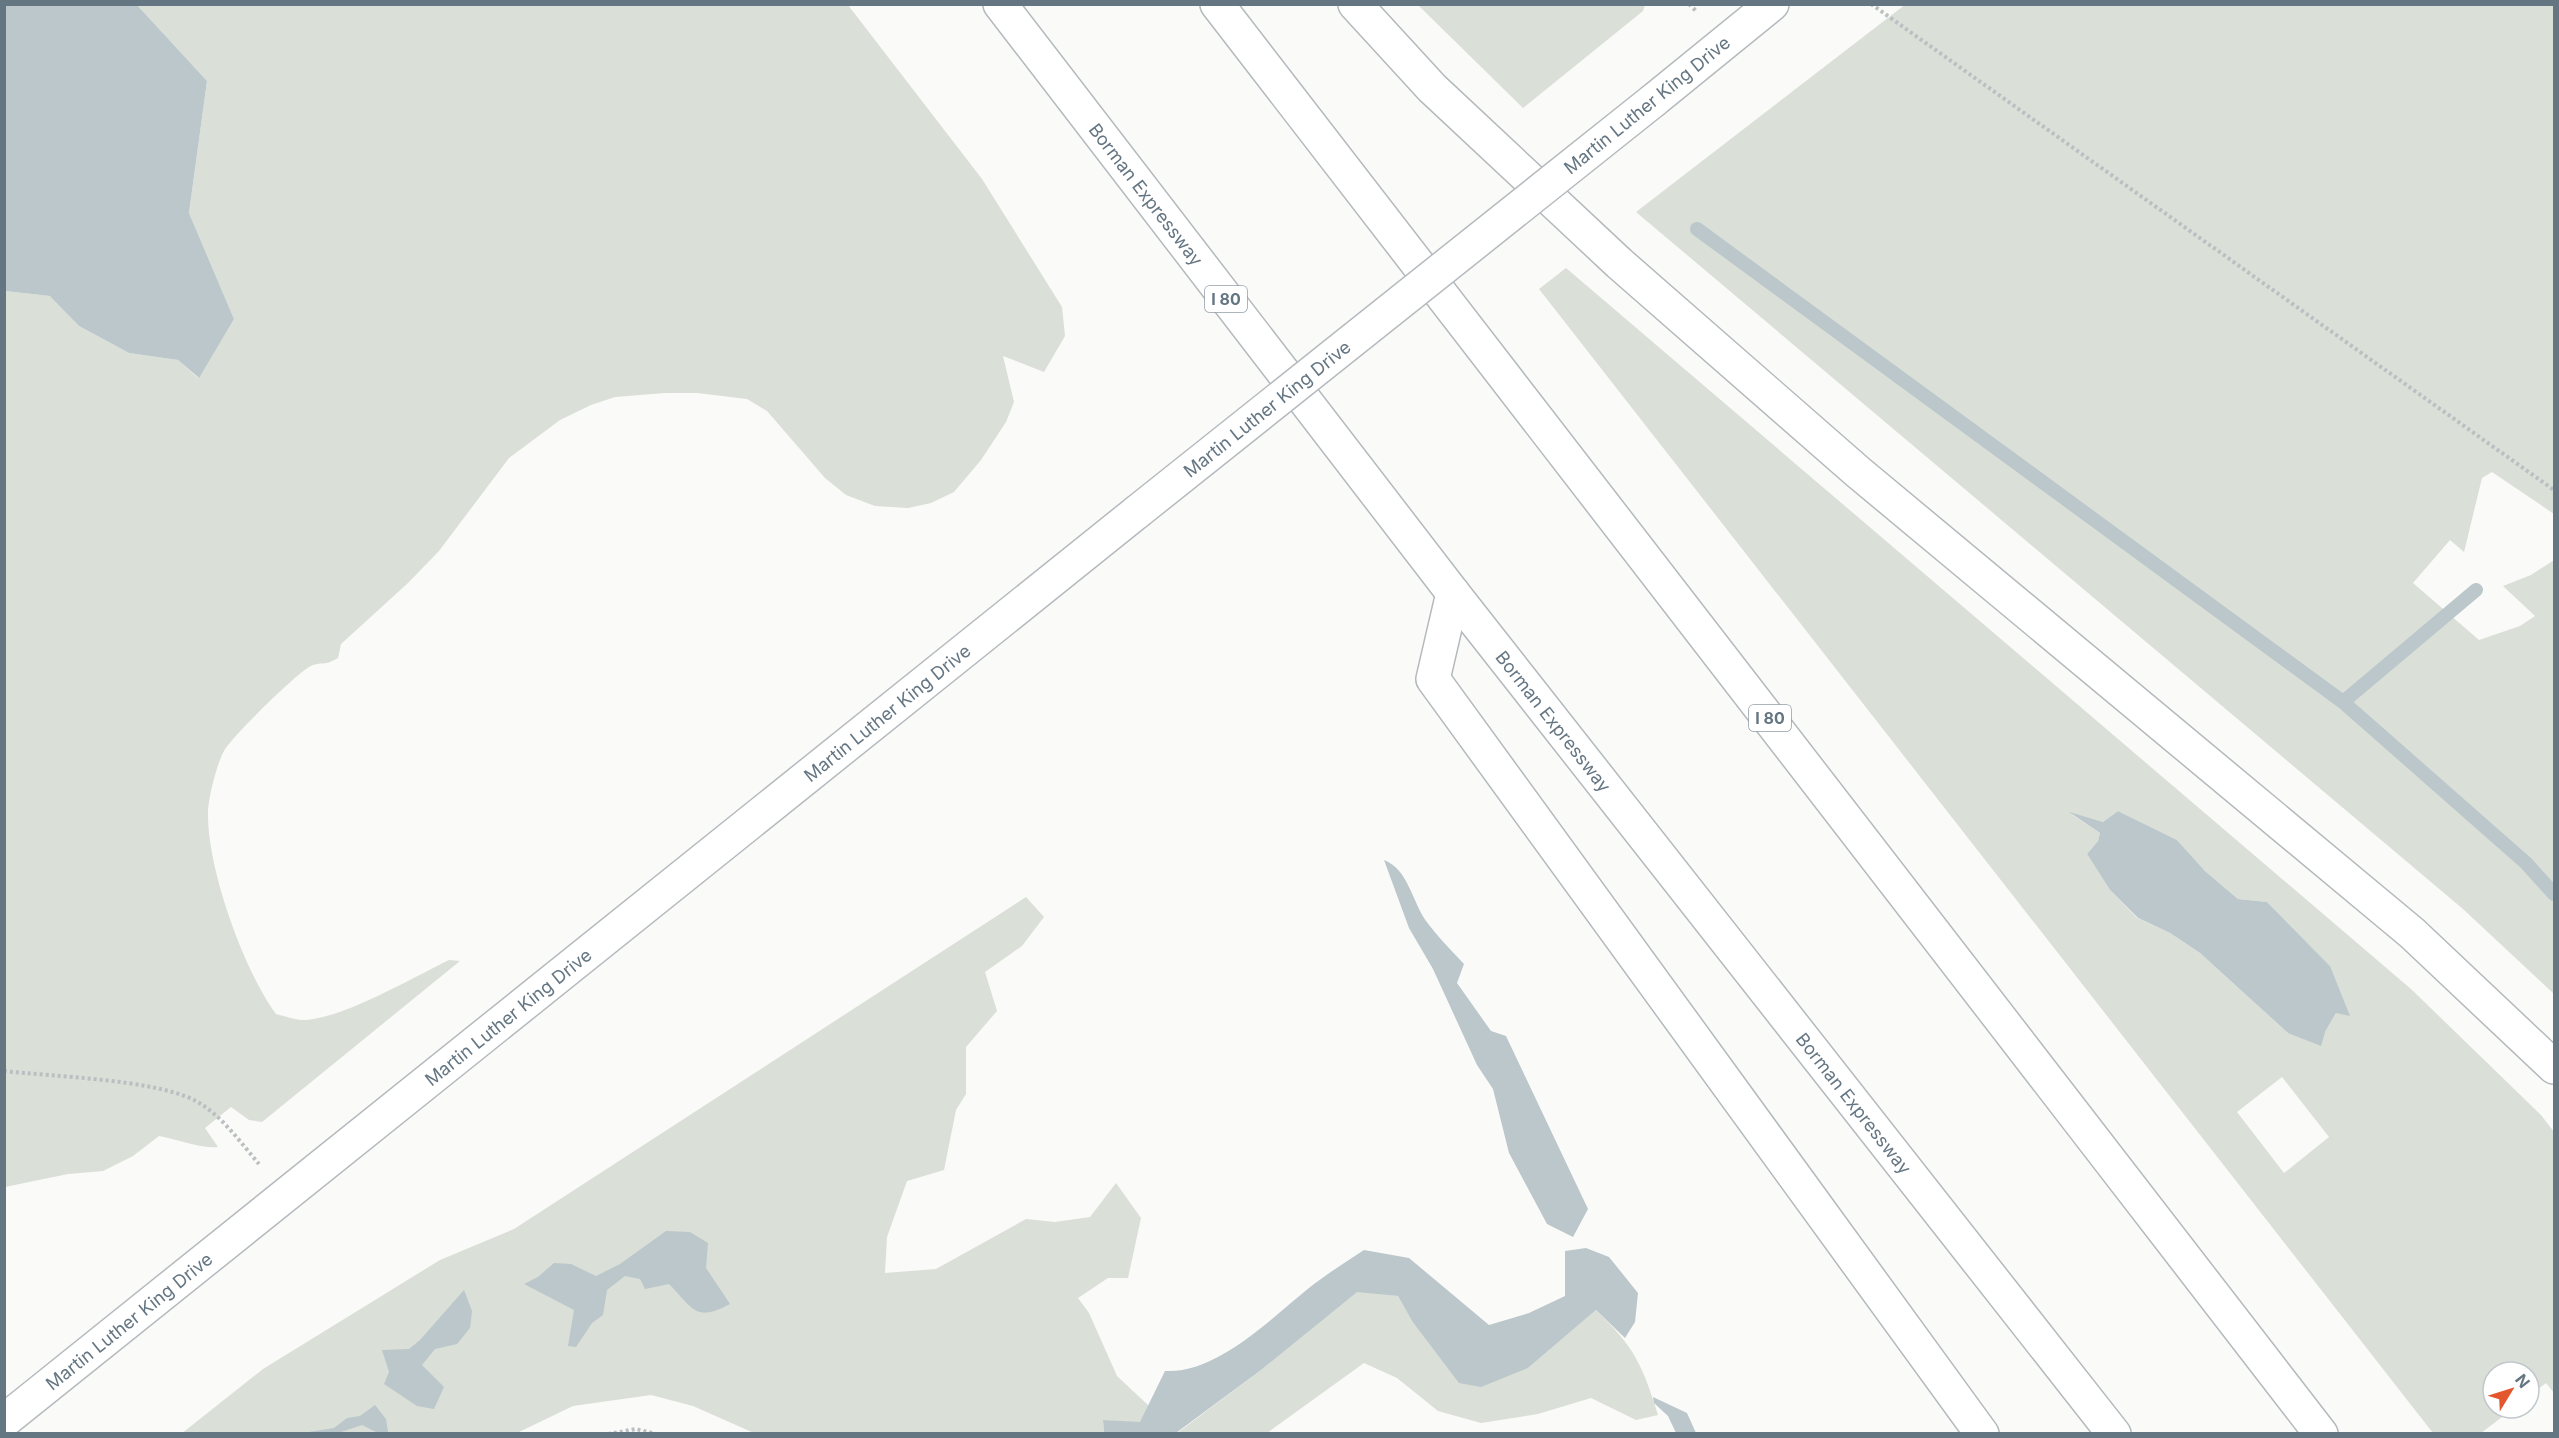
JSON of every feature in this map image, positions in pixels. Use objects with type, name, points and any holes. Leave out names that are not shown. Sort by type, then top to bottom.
[{"type":"main road","name":"Borman Expressway","points":[[1000,4],[1453,593],[2114,1434]]},
{"type":"main road","name":"I 80","points":[[1217,4],[2322,1434]]},
{"type":"main road","points":[[1355,4],[1432,87],[1619,263],[1858,472],[2412,933],[2554,1067]]},
{"type":"main road","name":"Martin Luther King Drive","points":[[4,1421],[1772,4]]},
{"type":"main road","points":[[1453,593],[1433,679],[1982,1434]]},
{"type":"path","points":[[1871,4],[2554,490]]},
{"type":"path","points":[[4,1071],[131,1085],[167,1091],[195,1100],[228,1128],[286,1197]]},
{"type":"path","points":[[608,1434],[636,1429],[656,1434]]},
{"type":"shaded area","points":[[5,4],[137,5],[207,81],[189,213],[234,319],[199,378],[178,360],[129,353],[79,326],[50,296],[5,291]]},
{"type":"shaded area","points":[[1906,4],[2554,5],[2554,514],[2492,472],[2482,478],[2464,552],[2450,540],[2413,583],[2479,640],[2520,626],[2535,616],[2503,586],[2531,575],[2554,560],[2554,994],[2463,909],[1636,212]]},
{"type":"shaded area","points":[[137,5],[848,5],[982,179],[1062,307],[1065,336],[1044,372],[1003,356],[1014,402],[1006,422],[981,460],[954,492],[931,503],[908,508],[875,506],[846,495],[825,478],[767,411],[747,399],[697,393],[615,397],[591,405],[560,420],[509,458],[439,551],[408,583],[341,644],[338,658],[306,669],[266,705],[229,744],[219,764],[208,807],[209,836],[214,862],[230,918],[252,972],[276,1014],[304,1020],[338,1013],[378,996],[449,960],[460,961],[262,1122],[249,1120],[231,1107],[205,1128],[218,1147],[197,1145],[159,1136],[133,1156],[103,1171],[68,1174],[5,1187],[5,291],[51,296],[79,326],[129,353],[178,360],[198,378],[234,319],[189,213],[207,81]]},
{"type":"shaded area","points":[[1418,5],[1645,5],[1643,11],[1523,108]]},
{"type":"shaded area","points":[[1566,268],[2411,989],[2541,1115],[2554,1132],[2554,1393],[2546,1383],[2541,1387],[2541,1360],[2481,1360],[2481,1420],[2498,1420],[2481,1433],[2433,1433],[1539,289]],"holes":[[[2118,811],[2177,840],[2205,871],[2238,899],[2267,902],[2330,966],[2336,1013],[2325,1032],[2288,1033],[2200,953],[2170,933],[2137,918],[2110,890],[2087,854],[2098,841],[2100,833],[2071,814],[2103,822]],[[2282,1077],[2329,1137],[2284,1173],[2237,1112]]]},
{"type":"shaded area","points":[[2118,811],[2177,840],[2205,871],[2238,899],[2267,902],[2330,966],[2350,1016],[2336,1013],[2325,1032],[2321,1046],[2288,1033],[2200,953],[2170,933],[2138,918],[2110,890],[2087,854],[2098,841],[2100,833],[2069,812],[2103,822]]},
{"type":"shaded area","points":[[1384,860],[1399,871],[1426,921],[1464,964],[1457,983],[1491,1031],[1506,1036],[1588,1209],[1573,1237],[1547,1224],[1509,1153],[1493,1089],[1477,1065],[1433,969],[1409,928]]},
{"type":"shaded area","points":[[1026,897],[1044,917],[1022,946],[985,972],[997,1011],[966,1047],[966,1094],[956,1110],[944,1170],[907,1181],[887,1237],[885,1273],[936,1269],[1026,1219],[1055,1222],[1090,1217],[1116,1183],[1141,1218],[1128,1278],[1108,1278],[1078,1298],[1089,1313],[1117,1376],[1149,1406],[1140,1423],[1103,1420],[1104,1434],[754,1433],[693,1406],[651,1395],[573,1406],[517,1433],[181,1434],[263,1369],[440,1260],[514,1229]]},
{"type":"shaded area","points":[[666,1231],[690,1232],[708,1243],[706,1268],[730,1304],[718,1310],[702,1312],[690,1306],[669,1284],[645,1289],[640,1279],[625,1276],[607,1290],[603,1315],[592,1323],[576,1347],[568,1346],[574,1310],[524,1284],[538,1277],[554,1263],[571,1264],[596,1276],[620,1264]]},
{"type":"shaded area","points":[[1586,1248],[1609,1257],[1638,1293],[1635,1322],[1625,1338],[1596,1310],[1528,1368],[1481,1387],[1459,1383],[1412,1321],[1398,1296],[1357,1292],[1261,1370],[1176,1433],[1104,1433],[1103,1420],[1140,1422],[1165,1371],[1185,1369],[1205,1363],[1225,1353],[1264,1326],[1314,1284],[1364,1250],[1409,1258],[1489,1325],[1529,1313],[1565,1296],[1565,1251]]},
{"type":"shaded area","points":[[464,1290],[472,1311],[470,1328],[457,1344],[435,1349],[422,1365],[444,1387],[434,1409],[417,1406],[384,1384],[389,1372],[382,1350],[409,1349],[420,1340]]},
{"type":"shaded area","points":[[1357,1291],[1398,1296],[1412,1321],[1528,1368],[1596,1310],[1629,1346],[1642,1369],[1658,1415],[1636,1420],[1591,1398],[1538,1414],[1481,1423],[1438,1411],[1397,1378],[1364,1363],[1267,1433],[1176,1434],[1261,1370]]},
{"type":"shaded area","points":[[1653,1397],[1687,1413],[1696,1433],[1676,1433],[1668,1416],[1654,1403]]},
{"type":"shaded area","points":[[375,1405],[386,1419],[388,1432],[376,1432],[362,1425],[338,1433],[303,1433],[334,1428],[347,1418],[360,1416]]},
{"type":"waterway","points":[[1697,229],[2343,702],[2526,863],[2554,894]]},
{"type":"waterway","points":[[2343,702],[2476,590]]}]
